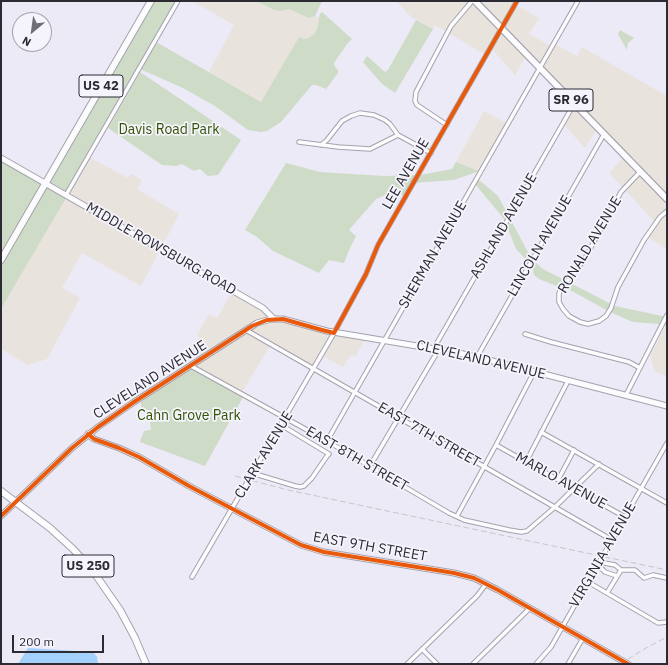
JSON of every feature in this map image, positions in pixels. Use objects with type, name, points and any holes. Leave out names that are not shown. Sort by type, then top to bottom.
[{"type":"highway","name":"US 42","points":[[1,260],[151,1]]},
{"type":"highway","name":"US 250","points":[[1,491],[60,537],[93,571],[120,610],[135,638],[146,664]]},
{"type":"main road","name":"SR 96","points":[[475,1],[666,197]]},
{"type":"street","points":[[66,195],[178,1]]},
{"type":"street","points":[[447,124],[417,105],[415,100],[416,92],[452,26],[472,1]]},
{"type":"street","name":"LEE AVENUE","points":[[334,333],[366,274],[378,245],[517,1]]},
{"type":"street","name":"SHERMAN AVENUE","points":[[327,441],[578,1]]},
{"type":"street","name":"ASHLAND AVENUE","points":[[370,466],[574,104]]},
{"type":"street","points":[[321,145],[342,122],[351,116],[360,113],[370,114],[385,120],[398,135],[430,153]]},
{"type":"street","name":"LINCOLN AVENUE","points":[[477,357],[604,134]]},
{"type":"street","points":[[299,142],[370,149],[398,135]]},
{"type":"street","name":"MIDDLE ROWSBURG ROAD","points":[[1,158],[263,308],[274,319]]},
{"type":"street","name":"RONALD AVENUE","points":[[640,172],[621,192],[584,260],[560,290],[559,298],[561,306],[566,313],[574,320],[582,323],[592,323],[601,320],[606,316],[611,308],[618,287],[644,240],[660,217],[667,211]]},
{"type":"street","points":[[626,395],[667,315]]},
{"type":"street","name":"CLEVELAND AVENUE","points":[[1,516],[15,501],[88,434],[134,402],[257,323],[274,319],[283,319],[334,333],[384,340],[477,357],[667,406]]},
{"type":"street","name":"EAST 7TH STREET","points":[[246,330],[612,540]]},
{"type":"street","name":"CLARK AVENUE","points":[[192,577],[334,333]]},
{"type":"street","points":[[525,334],[629,362],[640,368]]},
{"type":"street","name":"EAST 8TH STREET","points":[[191,366],[327,441],[464,520],[520,532],[527,531],[554,507]]},
{"type":"street","points":[[456,516],[485,467],[534,372]]},
{"type":"street","points":[[526,462],[568,381]]},
{"type":"street","points":[[252,473],[300,487],[304,486],[312,478],[328,456],[329,454],[281,425]]},
{"type":"street","points":[[541,432],[667,503]]},
{"type":"street","name":"EAST 9TH STREET","points":[[88,434],[94,439],[133,455],[311,549],[454,573],[474,578],[628,664]]},
{"type":"street","name":"VIRGINIA AVENUE","points":[[536,664],[549,651],[625,517],[666,449],[667,443]]},
{"type":"street","name":"MARLO AVENUE","points":[[496,445],[625,517]]},
{"type":"street","points":[[558,480],[574,450]]},
{"type":"street","points":[[554,507],[599,464]]},
{"type":"street","points":[[598,564],[617,566],[621,570],[635,570],[644,578],[654,575],[667,578]]},
{"type":"street","points":[[598,564],[605,572],[617,576]]},
{"type":"street","points":[[607,593],[621,570]]},
{"type":"street","points":[[588,582],[653,621],[660,624],[667,622]]},
{"type":"street","points":[[407,664],[477,596],[486,584]]},
{"type":"street","points":[[473,664],[530,608]]},
{"type":"street","points":[[568,664],[583,638]]},
{"type":"street","points":[[422,649],[438,664]]},
{"type":"shaded area","points":[[192,1],[256,1],[274,10],[281,11],[289,9],[309,18],[315,16],[319,18],[317,29],[310,38],[305,39],[299,37],[261,102],[209,72],[234,25]]},
{"type":"shaded area","points":[[396,1],[480,1],[483,4],[487,1],[515,1],[514,4],[539,18],[529,34],[552,47],[555,44],[577,56],[582,47],[667,96],[667,249],[646,236],[654,221],[609,173],[624,157],[597,129],[585,148],[562,123],[573,103],[526,56],[515,75],[492,49],[487,56],[435,25],[433,29],[411,17]]},
{"type":"shaded area","points":[[484,111],[506,123],[479,171],[456,162]]},
{"type":"shaded area","points":[[87,156],[128,178],[131,174],[142,180],[137,189],[179,214],[141,286],[82,253],[62,288],[80,298],[47,359],[28,365],[1,349],[1,309],[66,198]]},
{"type":"shaded area","points":[[233,290],[279,317],[316,327],[367,336],[355,357],[351,355],[343,367],[321,355],[313,368],[271,344],[240,396],[191,368],[199,358],[186,349],[200,338],[197,335],[209,314],[217,318]]},
{"type":"shaded area","points":[[665,327],[667,327],[667,376],[655,372],[650,356]]},
{"type":"green space","points":[[152,1],[176,1],[65,194],[46,183]]},
{"type":"green space","points":[[256,1],[322,1],[315,16],[309,18],[289,9],[281,11],[274,10]]},
{"type":"green space","points":[[322,12],[352,39],[334,63],[338,73],[326,89],[312,85],[281,122],[267,131],[261,132],[248,130],[215,106],[183,88],[140,69],[156,42],[261,102],[299,37],[305,39],[314,34]]},
{"type":"green space","points":[[416,20],[433,29],[395,93],[382,84],[363,62],[367,56],[385,72],[388,70]]},
{"type":"green space","points":[[620,30],[634,38],[628,43],[627,50],[618,34]]},
{"type":"green space","name":"Davis Road Park","points":[[140,72],[241,140],[218,175],[208,176],[200,169],[194,171],[182,164],[176,166],[162,165],[108,128]]},
{"type":"green space","points":[[1,160],[43,184],[1,258]]},
{"type":"green space","points":[[456,162],[479,171],[454,180],[412,183],[404,196],[395,191],[376,199],[349,230],[356,236],[344,263],[329,260],[319,273],[273,251],[257,237],[245,230],[286,163],[320,172],[384,176],[420,175],[452,169]]},
{"type":"green space","points":[[478,179],[498,196],[530,256],[543,269],[615,306],[667,317],[667,327],[659,324],[633,322],[612,313],[561,285],[559,287],[539,279],[534,275],[532,266],[516,249],[504,219],[475,184]]},
{"type":"green space","points":[[45,185],[66,198],[1,309],[1,261]]},
{"type":"green space","name":"Cahn Grove Park","points":[[191,368],[243,397],[205,466],[140,442],[144,431],[151,430],[149,410],[141,411],[141,402]]},
{"type":"water","points":[[28,648],[93,652],[97,657],[98,664],[18,664]]},
{"type":"railway","points":[[235,476],[288,490],[667,570]]},
{"type":"railway","points":[[620,664],[667,637]]},
{"type":"cycle path","points":[[1,516],[72,448],[98,427],[252,326],[267,320],[283,319],[334,333],[366,274],[378,245],[517,1]]},
{"type":"cycle path","points":[[88,434],[94,439],[139,457],[189,486],[301,545],[324,552],[454,573],[474,578],[498,590],[628,664]]}]
